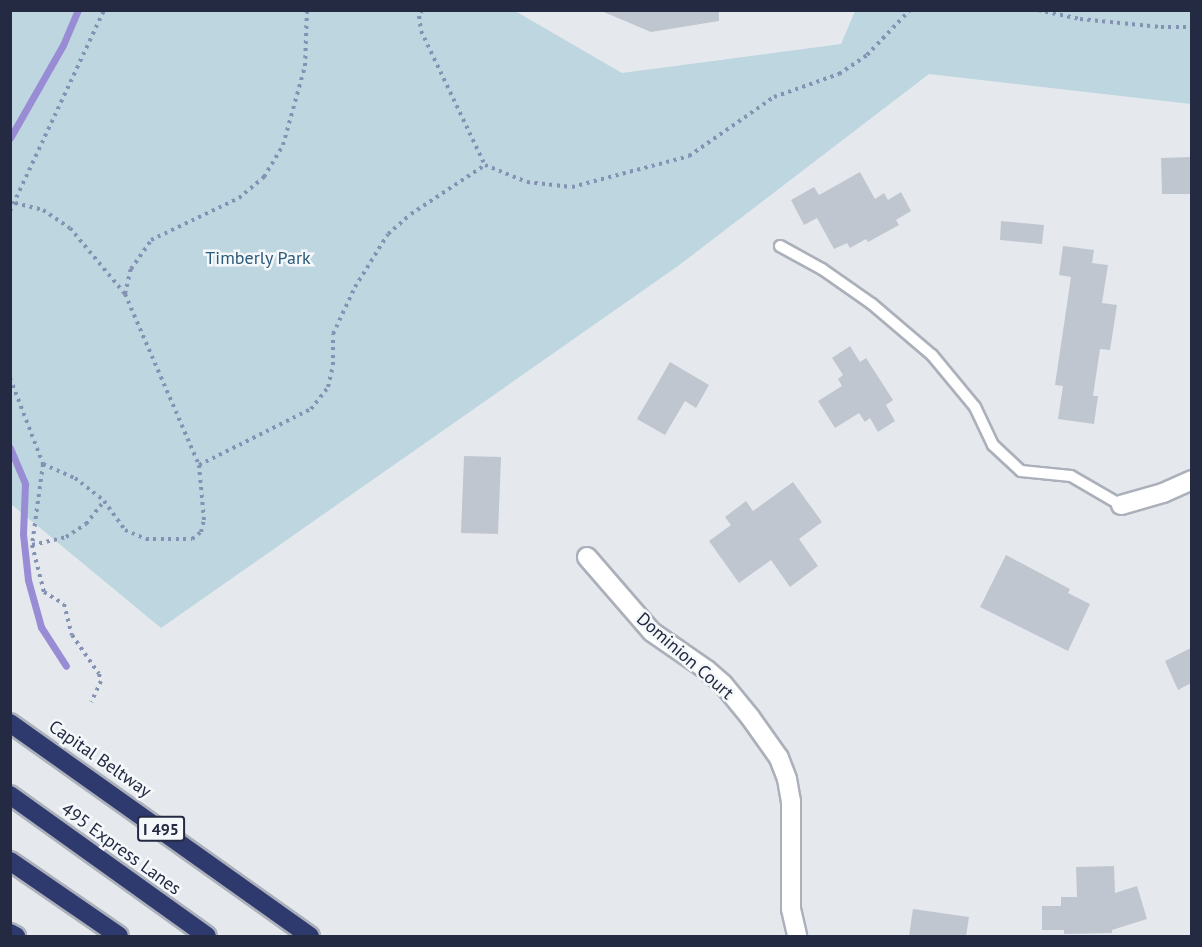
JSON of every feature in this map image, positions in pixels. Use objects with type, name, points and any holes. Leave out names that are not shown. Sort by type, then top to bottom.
[{"type":"highway","name":"Capital Beltway","points":[[10,723],[310,936]]},
{"type":"highway","name":"495 Express Lanes","points":[[10,795],[207,936]]},
{"type":"highway","points":[[10,861],[119,936]]},
{"type":"highway","points":[[10,933],[16,936]]},
{"type":"street","points":[[1121,505],[1163,493],[1191,480]]},
{"type":"street","name":"Dominion Court","points":[[587,556],[652,632],[707,670],[723,684],[779,758],[787,779],[791,801],[791,909],[797,936]]},
{"type":"lane","points":[[780,246],[822,269],[863,298],[932,355],[975,407],[993,445],[1021,471],[1071,476],[1121,505]]},
{"type":"path","points":[[10,211],[104,10]]},
{"type":"path","points":[[125,294],[131,269],[151,240],[239,198],[264,177],[283,145],[305,66],[307,10]]},
{"type":"path","points":[[422,10],[419,16],[421,31],[485,165],[527,182],[572,187],[689,156],[774,98],[839,74],[867,55],[910,10]]},
{"type":"path","points":[[1038,10],[1103,21],[1161,27],[1191,27]]},
{"type":"path","points":[[199,465],[311,409],[328,387],[333,365],[333,334],[355,287],[388,234],[411,214],[485,165]]},
{"type":"path","points":[[15,203],[43,210],[70,228],[125,294],[199,465],[204,520],[201,532],[192,539],[146,539],[125,530],[104,501],[75,478],[43,464]]},
{"type":"path","points":[[10,378],[43,464],[32,545],[44,592],[64,604],[72,635],[99,674],[101,681],[91,702]]},
{"type":"path","points":[[32,545],[66,537],[86,524],[104,501]]},
{"type":"green space","name":"Timberly Park","points":[[10,11],[515,11],[622,73],[841,44],[855,11],[1191,11],[1191,104],[929,74],[678,266],[161,628],[11,504]]},
{"type":"building","points":[[599,10],[719,10],[719,21],[651,32]]},
{"type":"building","points":[[1191,157],[1191,194],[1162,194],[1161,158]]},
{"type":"building","points":[[860,172],[875,199],[884,193],[888,200],[901,192],[911,211],[896,220],[899,225],[868,242],[866,239],[850,248],[847,243],[834,249],[817,218],[804,225],[791,200],[814,187],[819,195]]},
{"type":"building","points":[[1001,221],[1044,225],[1042,244],[1000,240]]},
{"type":"building","points":[[1063,246],[1094,250],[1092,263],[1108,265],[1102,303],[1117,305],[1110,350],[1100,349],[1093,396],[1098,396],[1094,424],[1058,419],[1063,386],[1055,385],[1071,277],[1059,275]]},
{"type":"building","points":[[850,346],[860,362],[866,358],[893,400],[886,405],[895,421],[878,432],[870,418],[865,422],[859,413],[835,428],[818,401],[842,386],[838,379],[843,375],[832,358]]},
{"type":"building","points":[[670,362],[709,385],[696,408],[685,401],[665,435],[637,419]]},
{"type":"building","points":[[464,456],[501,457],[498,534],[461,533]]},
{"type":"building","points":[[793,482],[822,522],[799,539],[818,566],[790,587],[771,560],[739,583],[709,541],[731,525],[725,517],[746,501],[753,511]]},
{"type":"building","points":[[1006,555],[1070,589],[1068,593],[1090,604],[1068,651],[980,607]]},
{"type":"building","points":[[1191,648],[1191,683],[1178,690],[1165,661]]},
{"type":"building","points":[[1114,866],[1115,893],[1137,886],[1147,919],[1112,930],[1112,933],[1064,934],[1064,930],[1042,930],[1042,906],[1061,906],[1061,897],[1077,897],[1076,867]]},
{"type":"building","points":[[913,909],[969,917],[966,936],[909,936]]},
{"type":"waterway","points":[[10,138],[63,45],[78,10]]},
{"type":"waterway","points":[[10,448],[25,484],[23,534],[28,580],[41,627],[66,666]]}]
